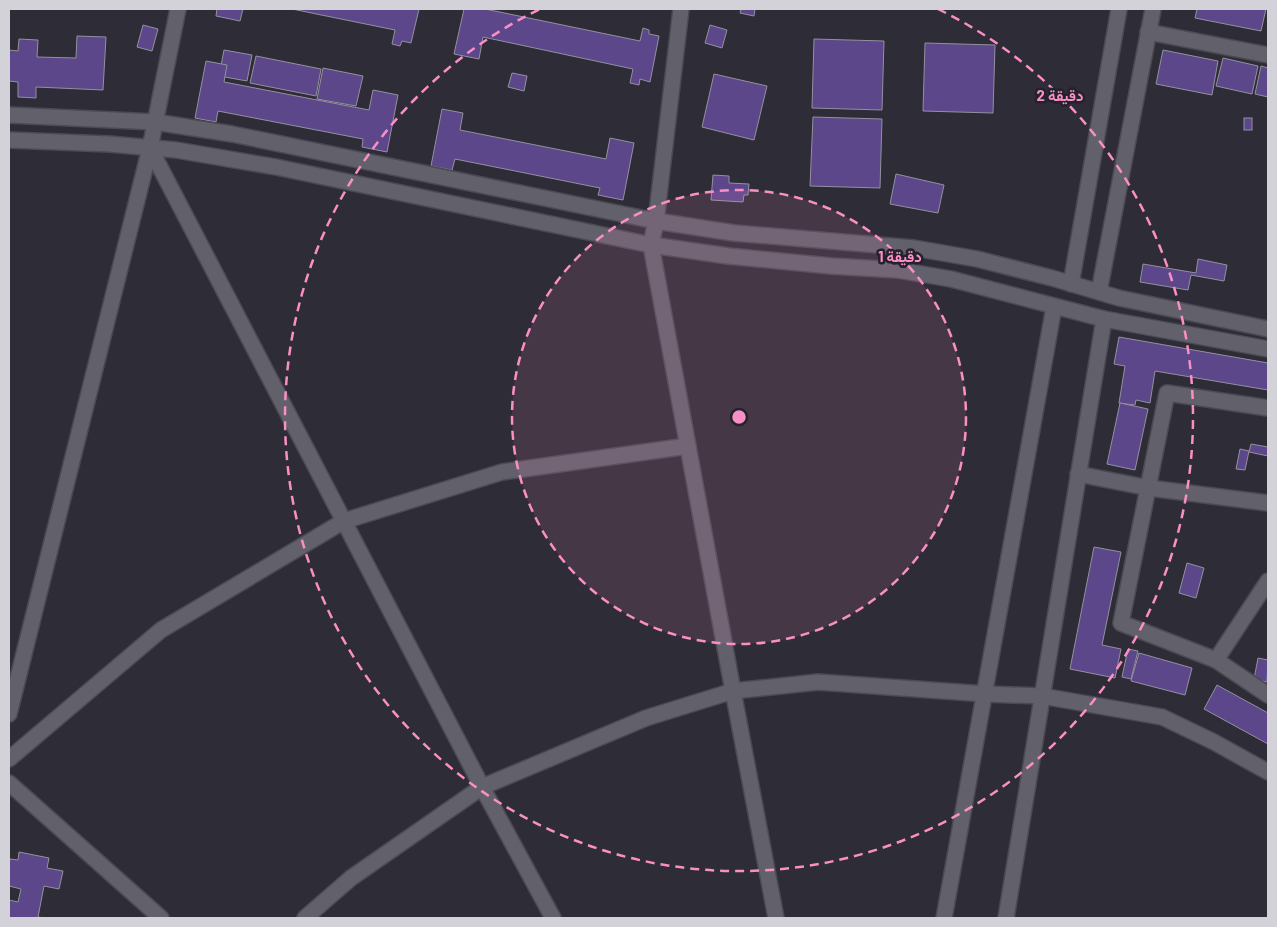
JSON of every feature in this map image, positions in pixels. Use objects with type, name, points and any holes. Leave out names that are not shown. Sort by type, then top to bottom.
[{"type":"street","points":[[9,714],[150,148],[178,9]]},
{"type":"street","points":[[681,9],[656,221],[651,245],[776,918]]},
{"type":"street","points":[[1070,284],[1119,9]]},
{"type":"street","points":[[1099,292],[1153,9]]},
{"type":"street","points":[[1148,32],[1268,55]]},
{"type":"street","points":[[9,115],[156,122],[232,134],[656,221],[734,233],[914,248],[978,259],[1118,298],[1268,329]]},
{"type":"street","points":[[9,140],[109,144],[176,150],[276,167],[651,245],[728,256],[831,266],[898,270],[951,279],[1104,319],[1268,349]]},
{"type":"street","points":[[150,148],[482,787],[553,918]]},
{"type":"street","points":[[944,918],[986,694],[1054,307]]},
{"type":"street","points":[[1006,918],[1104,319]]},
{"type":"street","points":[[1268,408],[1167,393],[1121,623],[1216,660],[1268,695]]},
{"type":"street","points":[[9,759],[161,630],[344,521],[502,472],[688,446]]},
{"type":"street","points":[[1078,474],[1149,488],[1268,503]]},
{"type":"street","points":[[1216,660],[1268,581]]},
{"type":"street","points":[[305,918],[351,878],[482,787],[646,718],[733,691],[818,682],[1042,696],[1162,717],[1214,742],[1268,772]]},
{"type":"street","points":[[9,783],[161,918]]},
{"type":"building","points":[[217,9],[243,9],[240,21],[216,16]]},
{"type":"building","points":[[292,9],[419,9],[411,43],[402,41],[400,46],[392,44],[395,30]]},
{"type":"building","points":[[464,9],[485,9],[640,41],[643,28],[649,30],[649,34],[659,36],[650,82],[640,79],[639,85],[630,83],[633,69],[483,37],[479,59],[454,54]]},
{"type":"building","points":[[741,9],[755,9],[754,16],[740,13]]},
{"type":"building","points":[[1197,9],[1266,9],[1261,31],[1195,18]]},
{"type":"building","points":[[143,25],[158,29],[152,51],[137,47]]},
{"type":"building","points":[[710,25],[727,30],[722,48],[705,43]]},
{"type":"building","points":[[77,36],[106,37],[103,90],[36,87],[36,98],[18,97],[18,82],[9,81],[9,50],[18,51],[19,39],[38,40],[37,57],[76,58]]},
{"type":"building","points":[[814,39],[884,41],[882,110],[812,108]]},
{"type":"building","points":[[925,43],[995,45],[993,113],[923,111]]},
{"type":"building","points":[[224,50],[252,55],[247,81],[219,76]]},
{"type":"building","points":[[1163,50],[1218,61],[1212,95],[1156,84]]},
{"type":"building","points":[[256,56],[321,69],[316,96],[250,83]]},
{"type":"building","points":[[1223,58],[1258,66],[1252,94],[1216,86]]},
{"type":"building","points":[[206,61],[227,65],[224,82],[369,110],[373,90],[398,95],[387,152],[362,147],[363,139],[218,111],[216,122],[195,118]]},
{"type":"building","points":[[1261,66],[1268,68],[1268,97],[1255,94]]},
{"type":"building","points":[[323,68],[363,76],[356,106],[317,99]]},
{"type":"building","points":[[512,73],[527,76],[524,91],[508,87]]},
{"type":"building","points":[[714,74],[767,86],[754,140],[702,127]]},
{"type":"building","points":[[442,109],[463,113],[460,130],[606,159],[610,138],[634,143],[623,200],[598,195],[600,188],[455,159],[452,170],[431,166]]},
{"type":"building","points":[[813,117],[882,119],[880,188],[810,186]]},
{"type":"building","points":[[1244,118],[1252,118],[1252,130],[1244,130]]},
{"type":"building","points":[[896,174],[944,185],[938,213],[890,204]]},
{"type":"building","points":[[713,175],[729,176],[729,183],[749,184],[748,195],[744,195],[743,202],[711,200]]},
{"type":"building","points":[[1198,259],[1227,265],[1224,281],[1191,275],[1188,290],[1140,282],[1143,264],[1196,273]]},
{"type":"building","points":[[1119,337],[1268,363],[1268,390],[1155,371],[1150,403],[1136,400],[1135,405],[1119,403],[1125,366],[1114,364]]},
{"type":"building","points":[[1120,403],[1148,409],[1135,470],[1107,464]]},
{"type":"building","points":[[1251,444],[1268,447],[1268,456],[1249,452]]},
{"type":"building","points":[[1240,449],[1249,451],[1245,470],[1236,469]]},
{"type":"building","points":[[1094,547],[1121,552],[1102,645],[1121,649],[1115,678],[1070,669]]},
{"type":"building","points":[[1187,563],[1204,568],[1196,598],[1179,593]]},
{"type":"building","points":[[1128,649],[1138,651],[1131,679],[1122,677]]},
{"type":"building","points":[[1139,653],[1192,668],[1185,695],[1131,681]]},
{"type":"building","points":[[1258,658],[1268,660],[1267,682],[1254,679]]},
{"type":"building","points":[[1217,685],[1268,713],[1268,744],[1204,709]]},
{"type":"building","points":[[19,852],[49,858],[47,868],[63,871],[59,889],[44,886],[38,917],[45,918],[9,918],[9,900],[18,902],[21,889],[9,886],[9,865],[10,859],[18,860]]}]
